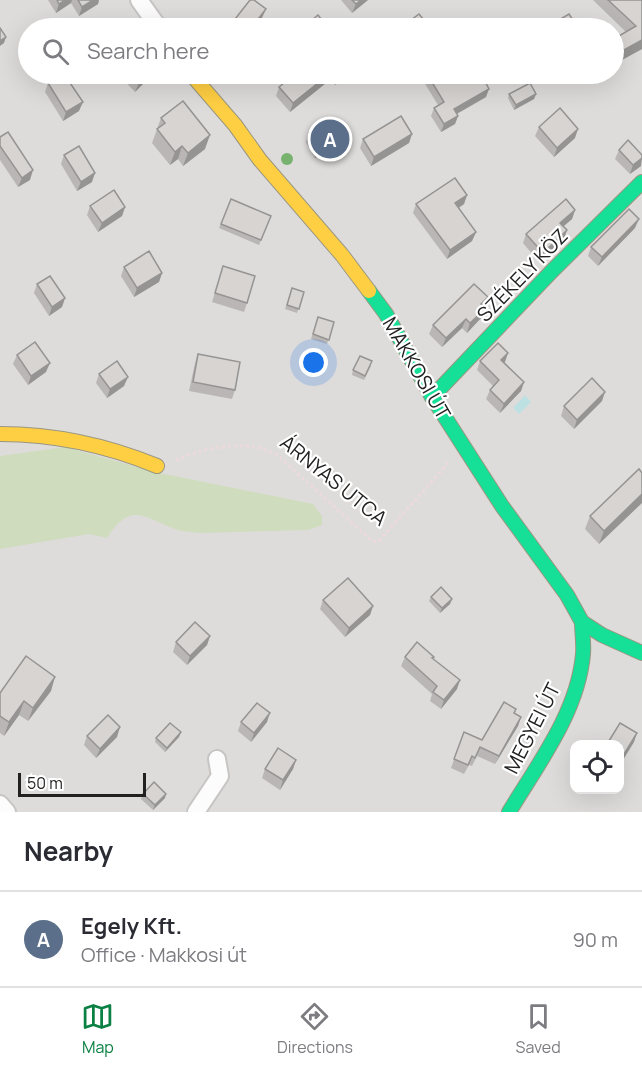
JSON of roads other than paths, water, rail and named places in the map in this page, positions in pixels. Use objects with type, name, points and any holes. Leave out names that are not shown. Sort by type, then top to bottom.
[{"type":"street","points":[[139,0],[152,18]]},
{"type":"street","name":"MAKKOSI ÚT","points":[[200,84],[235,125],[260,160],[342,255],[386,314],[432,397],[463,446],[502,506],[567,595],[582,622],[602,635],[642,653]]},
{"type":"street","name":"SZÉKELY KÖZ","points":[[432,397],[552,271],[642,182]]},
{"type":"street","points":[[0,434],[34,434],[102,446],[157,466]]},
{"type":"street","name":"MEGYEI ÚT","points":[[509,812],[556,731],[579,679],[583,655],[582,622]]},
{"type":"street","points":[[196,812],[220,776],[217,759]]},
{"type":"street","points":[[0,804],[7,812]]},
{"type":"water","points":[[525,395],[531,402],[519,414],[513,408]]},
{"type":"place","name":"Egely Kft.","points":[[330,139]]}]
